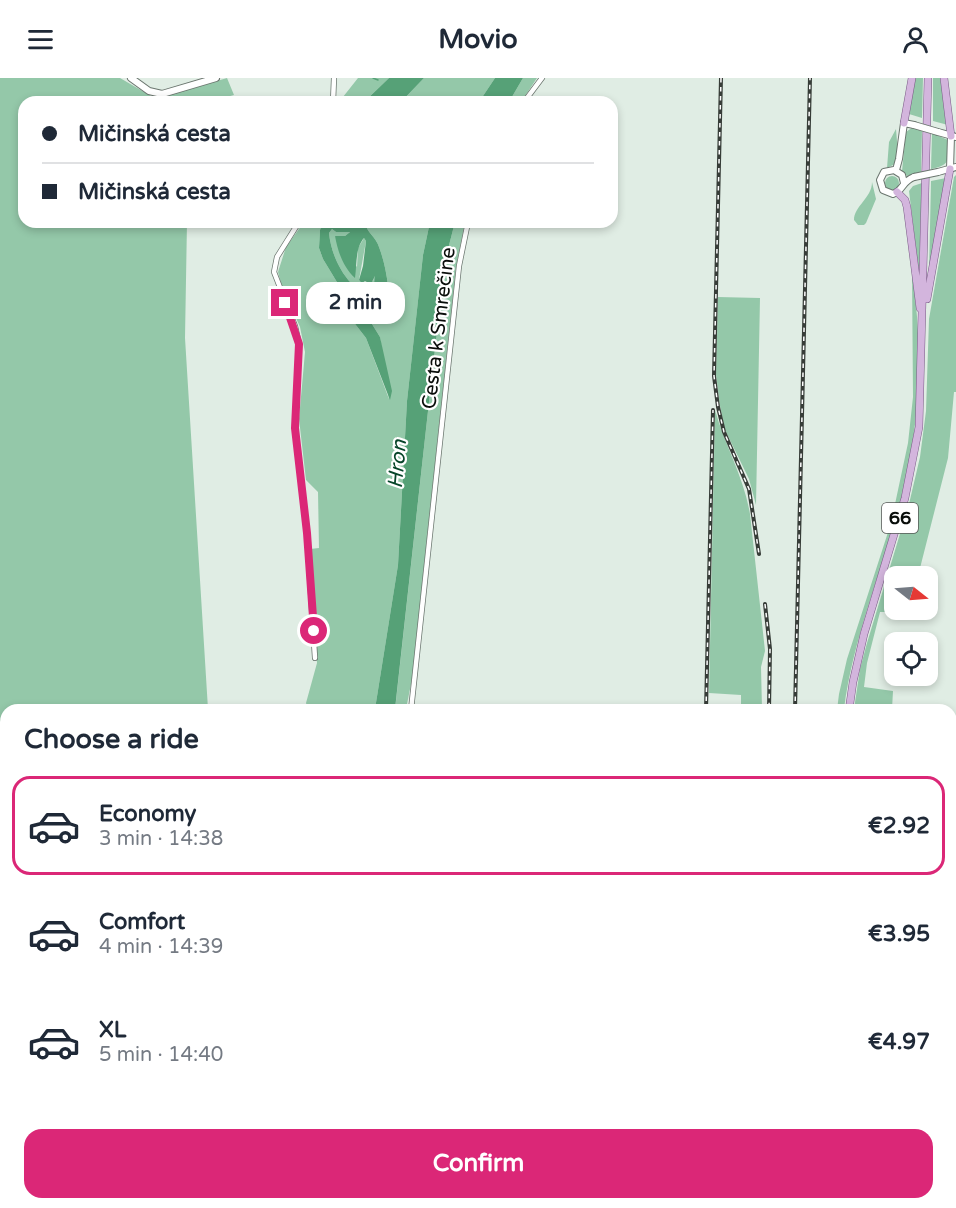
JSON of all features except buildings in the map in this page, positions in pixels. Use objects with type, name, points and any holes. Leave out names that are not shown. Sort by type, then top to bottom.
[{"type":"main road","points":[[904,123],[912,78]]},
{"type":"main road","name":"66","points":[[850,704],[864,634],[900,516],[914,461],[920,415],[928,78]]},
{"type":"main road","points":[[944,78],[954,137]]},
{"type":"main road","points":[[923,322],[953,168]]},
{"type":"main road","points":[[897,192],[907,207],[914,274],[923,322]]},
{"type":"street","points":[[131,78],[149,91],[162,94],[216,78]]},
{"type":"street","points":[[333,96],[334,78]]},
{"type":"street","points":[[528,96],[542,78]]},
{"type":"street","points":[[896,170],[904,123],[954,137],[953,168],[914,177],[904,183],[897,192],[885,192],[880,182],[884,172],[896,170],[902,175],[904,183]]},
{"type":"street","points":[[295,228],[277,257],[274,272],[295,326],[299,344],[295,428],[307,533],[315,658]]},
{"type":"street","name":"Cesta k Smrečine","points":[[412,704],[459,266],[467,228]]},
{"type":"shaded area","points":[[0,78],[120,78],[151,96],[18,96],[18,228],[187,228],[185,338],[208,704],[0,704]]},
{"type":"shaded area","points":[[227,78],[234,95],[230,96],[167,96]]},
{"type":"shaded area","points":[[358,78],[389,78],[370,96],[344,96]]},
{"type":"shaded area","points":[[389,78],[424,78],[407,96],[370,96]]},
{"type":"shaded area","points":[[424,78],[495,78],[483,96],[407,96]]},
{"type":"shaded area","points":[[495,78],[523,78],[512,96],[483,96]]},
{"type":"shaded area","points":[[523,78],[537,78],[525,96],[512,96]]},
{"type":"shaded area","points":[[915,78],[923,78],[922,118],[909,114]]},
{"type":"shaded area","points":[[933,78],[941,78],[948,125],[933,121]]},
{"type":"shaded area","points":[[913,127],[922,130],[921,172],[907,176],[902,171],[906,132]]},
{"type":"shaded area","points":[[896,129],[898,153],[895,164],[887,168],[889,142]]},
{"type":"shaded area","points":[[932,133],[948,140],[948,152],[946,163],[931,169]]},
{"type":"shaded area","points":[[956,175],[956,392],[954,392],[948,458],[921,566],[890,566],[920,457],[926,411],[929,319]]},
{"type":"shaded area","points":[[892,176],[897,178],[899,183],[897,188],[892,190],[887,188],[885,183],[887,178]]},
{"type":"shaded area","points":[[946,178],[929,273],[931,181]]},
{"type":"shaded area","points":[[872,182],[876,199],[866,223],[858,225],[854,220],[855,215],[869,193]]},
{"type":"shaded area","points":[[922,183],[919,274],[909,191],[913,186]]},
{"type":"shaded area","points":[[300,228],[321,228],[319,248],[323,259],[349,302],[352,320],[366,338],[389,399],[380,337],[351,290],[351,283],[339,266],[329,233],[332,229],[336,232],[350,232],[345,236],[335,236],[357,267],[358,248],[364,238],[366,241],[359,280],[373,281],[375,275],[380,292],[381,308],[391,313],[382,255],[378,243],[367,228],[429,228],[423,255],[407,401],[398,565],[376,704],[306,703],[317,663],[310,549],[319,548],[318,492],[306,480],[299,419],[305,352],[300,327],[282,287],[278,272],[286,247]]},
{"type":"shaded area","points":[[321,228],[367,228],[379,247],[387,280],[391,314],[389,318],[383,313],[374,285],[375,276],[371,284],[365,281],[362,283],[359,280],[366,241],[364,238],[358,252],[355,278],[342,259],[335,236],[345,236],[350,232],[336,232],[332,229],[329,233],[339,266],[351,283],[351,290],[380,337],[392,391],[390,400],[366,338],[352,320],[349,302],[323,259],[319,248]]},
{"type":"shaded area","points":[[429,228],[453,228],[446,257],[396,704],[376,704],[398,565],[407,401],[423,255]]},
{"type":"shaded area","points":[[453,228],[464,228],[456,267],[412,679],[407,704],[396,704],[433,366],[446,257]]},
{"type":"shaded area","points":[[912,273],[919,361],[912,450],[899,508],[854,658],[845,704],[838,704],[847,659],[891,523],[908,443],[913,397]]},
{"type":"shaded area","points":[[718,297],[760,298],[756,505],[749,479],[725,430],[720,406],[716,375]]},
{"type":"shaded area","points":[[715,410],[743,487],[750,514],[765,651],[761,667],[762,704],[741,704],[741,695],[709,693]]},
{"type":"shaded area","points":[[884,587],[884,612],[880,612],[867,663],[864,687],[893,691],[892,704],[855,704],[867,643]]},
{"type":"waterway","points":[[373,78],[378,80]]},
{"type":"railway","points":[[721,78],[714,376],[724,432],[749,489],[759,554]]},
{"type":"railway","points":[[795,704],[810,78]]},
{"type":"railway","points":[[706,704],[713,410]]},
{"type":"railway","points":[[765,604],[770,649],[769,704]]},
{"type":"route","points":[[285,303],[298,336],[300,353],[294,418],[307,533],[314,631]]},
{"type":"water label","name":"Hron","points":[[397,464]]}]
